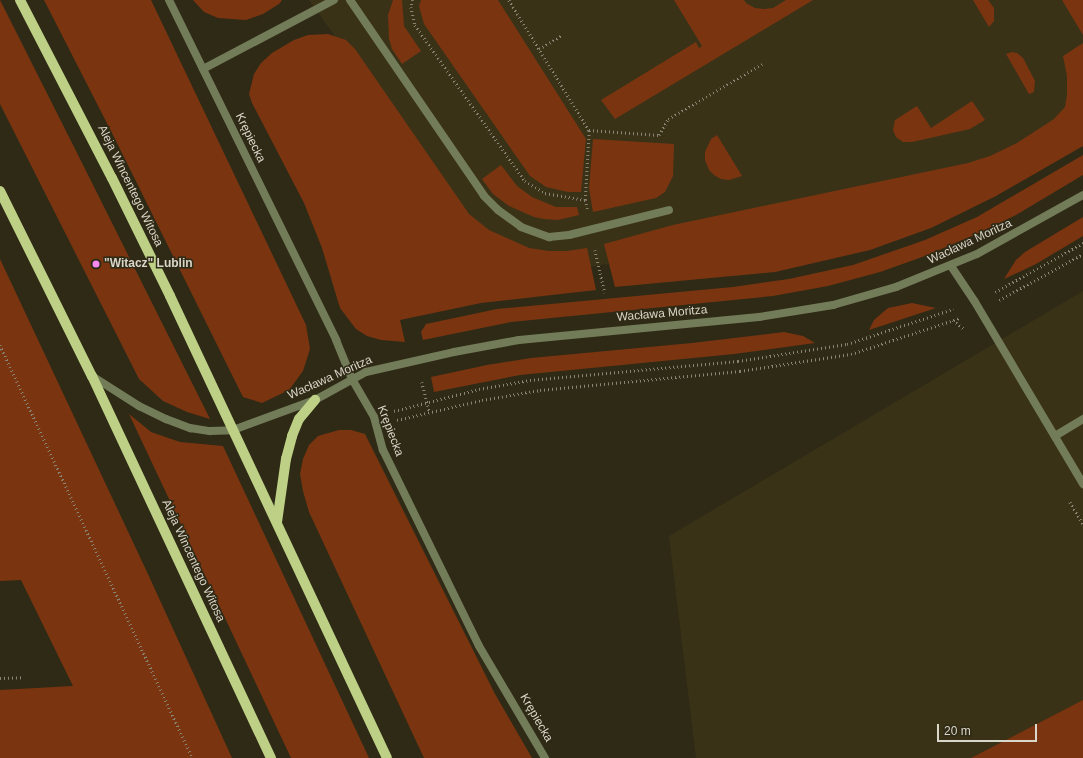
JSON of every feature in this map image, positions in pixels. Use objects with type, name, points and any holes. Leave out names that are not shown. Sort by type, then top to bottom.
[{"type":"main road","name":"Aleja Wincentego Witosa","points":[[20,0],[108,171],[277,522],[387,758]]},
{"type":"main road","name":"Aleja Wincentego Witosa","points":[[0,191],[92,376],[271,758]]},
{"type":"main road","points":[[277,522],[286,459],[292,436],[299,419],[315,400]]},
{"type":"street","name":"Krępiecka","points":[[169,0],[336,340],[352,379],[374,417],[383,450],[480,646],[545,758]]},
{"type":"street","points":[[203,69],[334,0]]},
{"type":"street","points":[[350,0],[484,196],[498,210],[520,227],[549,237],[569,235],[669,210]]},
{"type":"street","name":"Wacława Moritza","points":[[233,430],[315,400],[366,372],[388,366],[519,340],[759,317],[833,305],[896,287],[951,266],[1002,241],[1083,195]]},
{"type":"street","points":[[951,266],[975,302],[1083,484]]},
{"type":"street","points":[[92,376],[139,406],[166,419],[190,428],[210,431],[233,430]]},
{"type":"street","points":[[1055,436],[1083,419]]},
{"type":"path","points":[[413,0],[411,7],[415,25],[525,181],[545,193],[585,200]]},
{"type":"path","points":[[509,0],[589,130],[659,135],[668,119],[762,64]]},
{"type":"path","points":[[539,49],[562,35]]},
{"type":"path","points":[[374,417],[479,389],[530,380],[738,361],[847,344],[975,302],[1083,243]]},
{"type":"path","points":[[377,425],[429,411],[540,390],[740,371],[851,354],[980,311],[1083,254]]},
{"type":"path","points":[[0,345],[193,758]]},
{"type":"path","points":[[422,382],[429,411]]},
{"type":"path","points":[[0,678],[24,677]]},
{"type":"shaded area","points":[[0,0],[210,419],[187,412],[163,401],[139,379],[0,104]]},
{"type":"shaded area","points":[[44,0],[151,0],[306,325],[310,349],[303,371],[289,390],[262,403],[243,397]]},
{"type":"shaded area","points":[[193,0],[282,0],[279,4],[263,14],[246,20],[218,18],[204,12]]},
{"type":"shaded area","points":[[309,0],[1083,0],[1083,112],[966,192],[630,261],[544,273],[489,252]]},
{"type":"shaded area","points":[[393,0],[402,0],[404,26],[421,51],[402,64],[392,49],[389,39],[388,15]]},
{"type":"shaded area","points":[[421,0],[498,0],[586,139],[581,192],[568,192],[546,187],[530,176],[424,24],[419,6]]},
{"type":"shaded area","points":[[674,0],[744,0],[746,3],[755,8],[764,9],[773,8],[786,0],[813,0],[615,119],[601,100],[696,42],[699,48],[702,46]]},
{"type":"shaded area","points":[[973,0],[988,0],[994,8],[994,21],[989,27]]},
{"type":"shaded area","points":[[1062,0],[1083,0],[1083,35]]},
{"type":"shaded area","points":[[328,34],[346,40],[355,49],[469,214],[489,230],[529,248],[549,251],[567,251],[587,248],[596,290],[481,303],[400,320],[405,342],[381,340],[367,336],[356,329],[340,308],[322,248],[304,203],[252,103],[249,94],[254,74],[261,63],[272,53],[294,40],[308,35]]},
{"type":"shaded area","points":[[1083,43],[1083,146],[996,196],[931,228],[870,250],[775,272],[615,287],[604,244],[673,225],[968,163],[990,156],[1017,143],[1054,119],[1065,107],[1067,95],[1067,76],[1063,56]]},
{"type":"shaded area","points":[[1012,52],[1017,53],[1023,58],[1035,81],[1034,92],[1029,94],[1006,54]]},
{"type":"shaded area","points":[[972,101],[985,120],[970,129],[912,142],[903,142],[896,137],[893,130],[895,120],[917,106],[931,128]]},
{"type":"shaded area","points":[[717,135],[742,176],[729,180],[721,179],[709,170],[705,160],[705,152],[711,139]]},
{"type":"shaded area","points":[[593,139],[674,144],[673,176],[665,192],[656,198],[593,212],[589,188]]},
{"type":"shaded area","points":[[1083,155],[1083,175],[1016,215],[925,256],[880,272],[828,286],[773,296],[511,322],[423,340],[421,332],[426,324],[497,309],[733,287],[789,279],[853,265],[925,240],[977,217]]},
{"type":"shaded area","points":[[501,165],[517,186],[532,197],[556,207],[577,207],[579,215],[558,220],[544,219],[534,217],[509,206],[493,194],[482,179]]},
{"type":"shaded area","points":[[1083,217],[1083,236],[1036,264],[1004,279],[1016,260],[1025,252]]},
{"type":"shaded area","points":[[0,259],[147,572],[232,758],[0,758],[0,690],[73,686],[21,580],[0,581]]},
{"type":"shaded area","points":[[1083,291],[1083,700],[971,758],[696,758],[669,536]]},
{"type":"shaded area","points":[[912,303],[936,308],[869,330],[874,320],[888,308]]},
{"type":"shaded area","points":[[784,332],[803,336],[815,343],[734,354],[520,375],[434,392],[431,377],[487,365],[531,358],[692,343]]},
{"type":"shaded area","points":[[129,414],[151,432],[180,442],[223,446],[369,758],[291,758]]},
{"type":"shaded area","points":[[339,430],[351,430],[365,434],[495,694],[532,758],[424,758],[309,512],[303,491],[300,474],[303,459],[309,445],[318,436]]},
{"type":"shaded area","points":[[1083,700],[1083,758],[971,758]]},
{"type":"place","name":"\"Witacz\" Lublin","points":[[96,264]]}]
